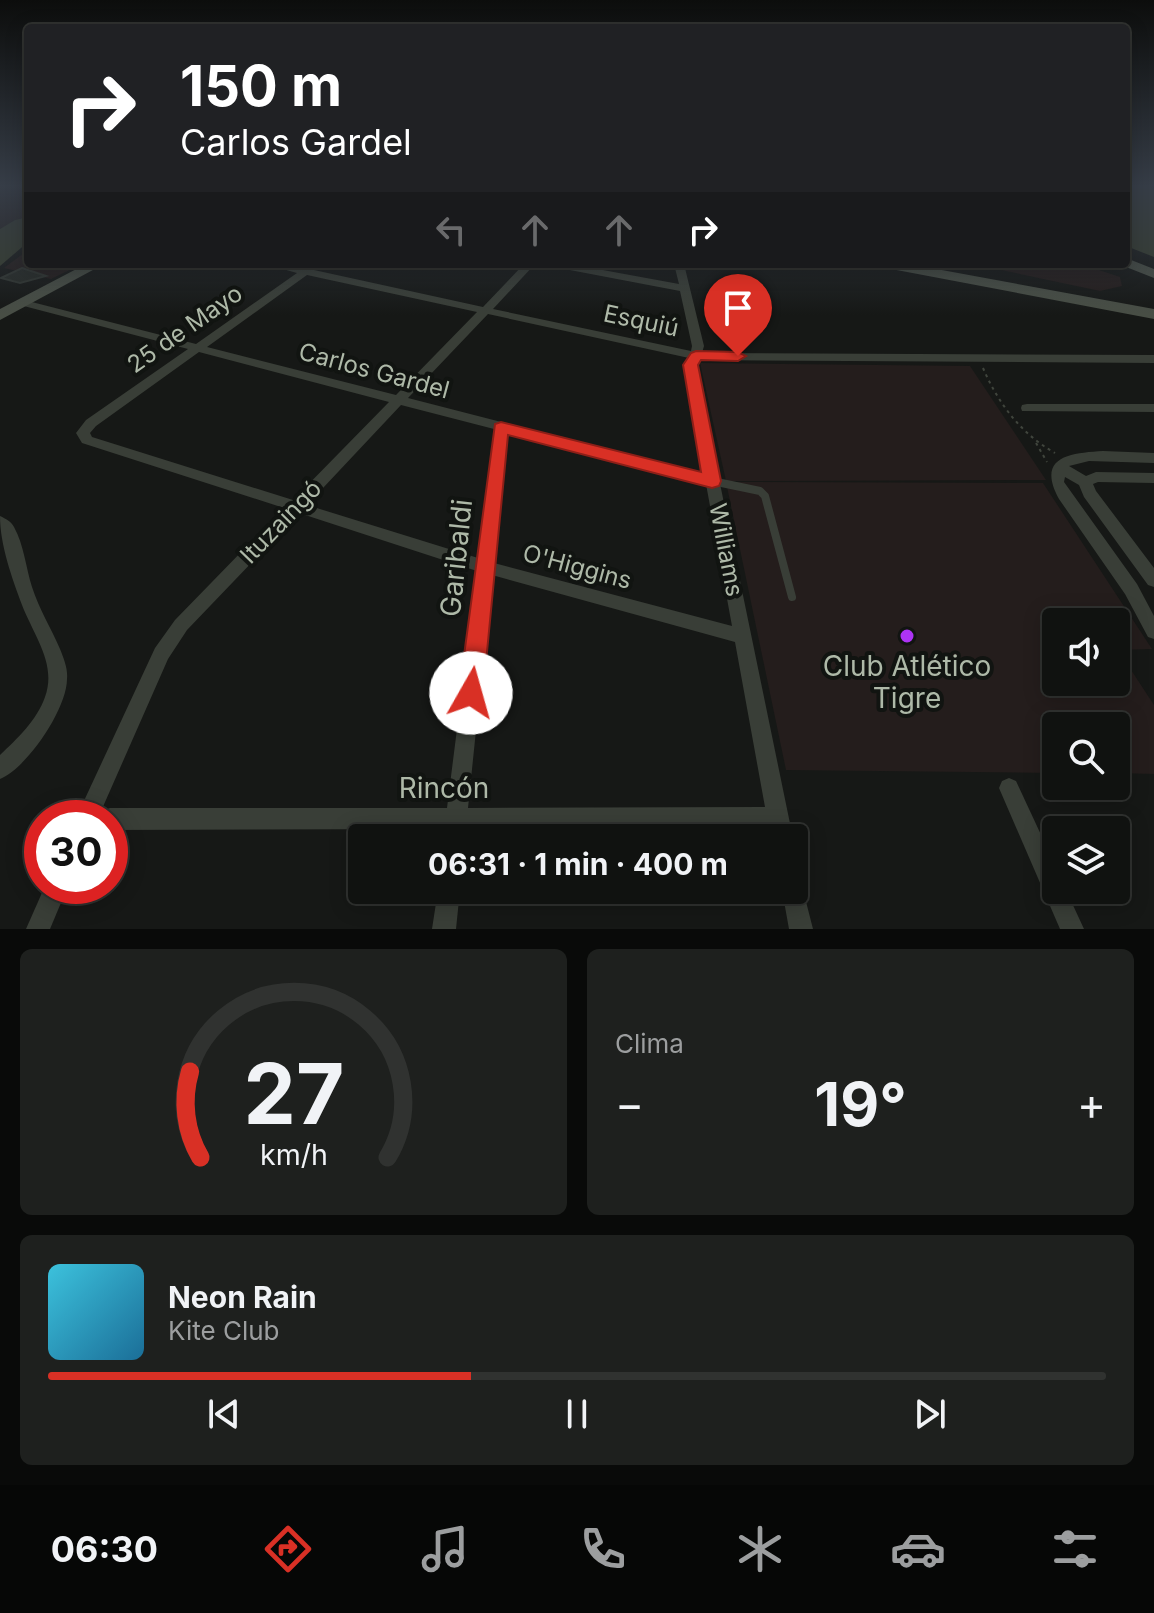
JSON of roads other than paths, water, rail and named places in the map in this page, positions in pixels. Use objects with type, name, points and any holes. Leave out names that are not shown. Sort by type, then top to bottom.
[{"type":"main road","points":[[1130,264],[1154,274]]},
{"type":"main road","points":[[0,315],[90,268]]},
{"type":"main road","points":[[907,268],[1154,314]]},
{"type":"street","name":"Esquiú","points":[[310,268],[486,311],[696,356],[1154,359]]},
{"type":"street","name":"25 de Mayo","points":[[83,433],[91,423],[310,268]]},
{"type":"street","name":"Ituzaingó","points":[[95,800],[170,638],[526,268]]},
{"type":"street","points":[[575,268],[686,289]]},
{"type":"street","name":"Williams","points":[[680,268],[698,346],[691,372],[779,824]]},
{"type":"street","name":"Carlos Gardel","points":[[24,303],[712,481]]},
{"type":"street","points":[[1027,408],[1154,408]]},
{"type":"street","name":"Garibaldi","points":[[455,824],[501,428]]},
{"type":"street","name":"O'Higgins","points":[[83,433],[87,440],[485,567],[742,636]]},
{"type":"street","points":[[1154,458],[1076,457],[1063,461],[1058,469],[1057,482],[1131,589],[1154,632]]},
{"type":"street","points":[[1058,469],[1085,482],[1089,493],[1154,580]]},
{"type":"street","points":[[1085,482],[1096,477],[1154,478]]},
{"type":"street","points":[[0,522],[7,528],[27,599],[52,651],[58,681],[47,712],[32,734],[0,769]]},
{"type":"street","points":[[1009,788],[1072,929]]},
{"type":"street","name":"Rincón","points":[[128,819],[348,825]]},
{"type":"street","points":[[38,929],[49,904]]},
{"type":"street","points":[[444,929],[447,904]]},
{"type":"street","points":[[796,904],[801,929]]},
{"type":"lane","points":[[712,481],[760,491],[765,496],[792,597]]},
{"type":"place","name":"Club Atlético Tigre","points":[[907,636]]}]
